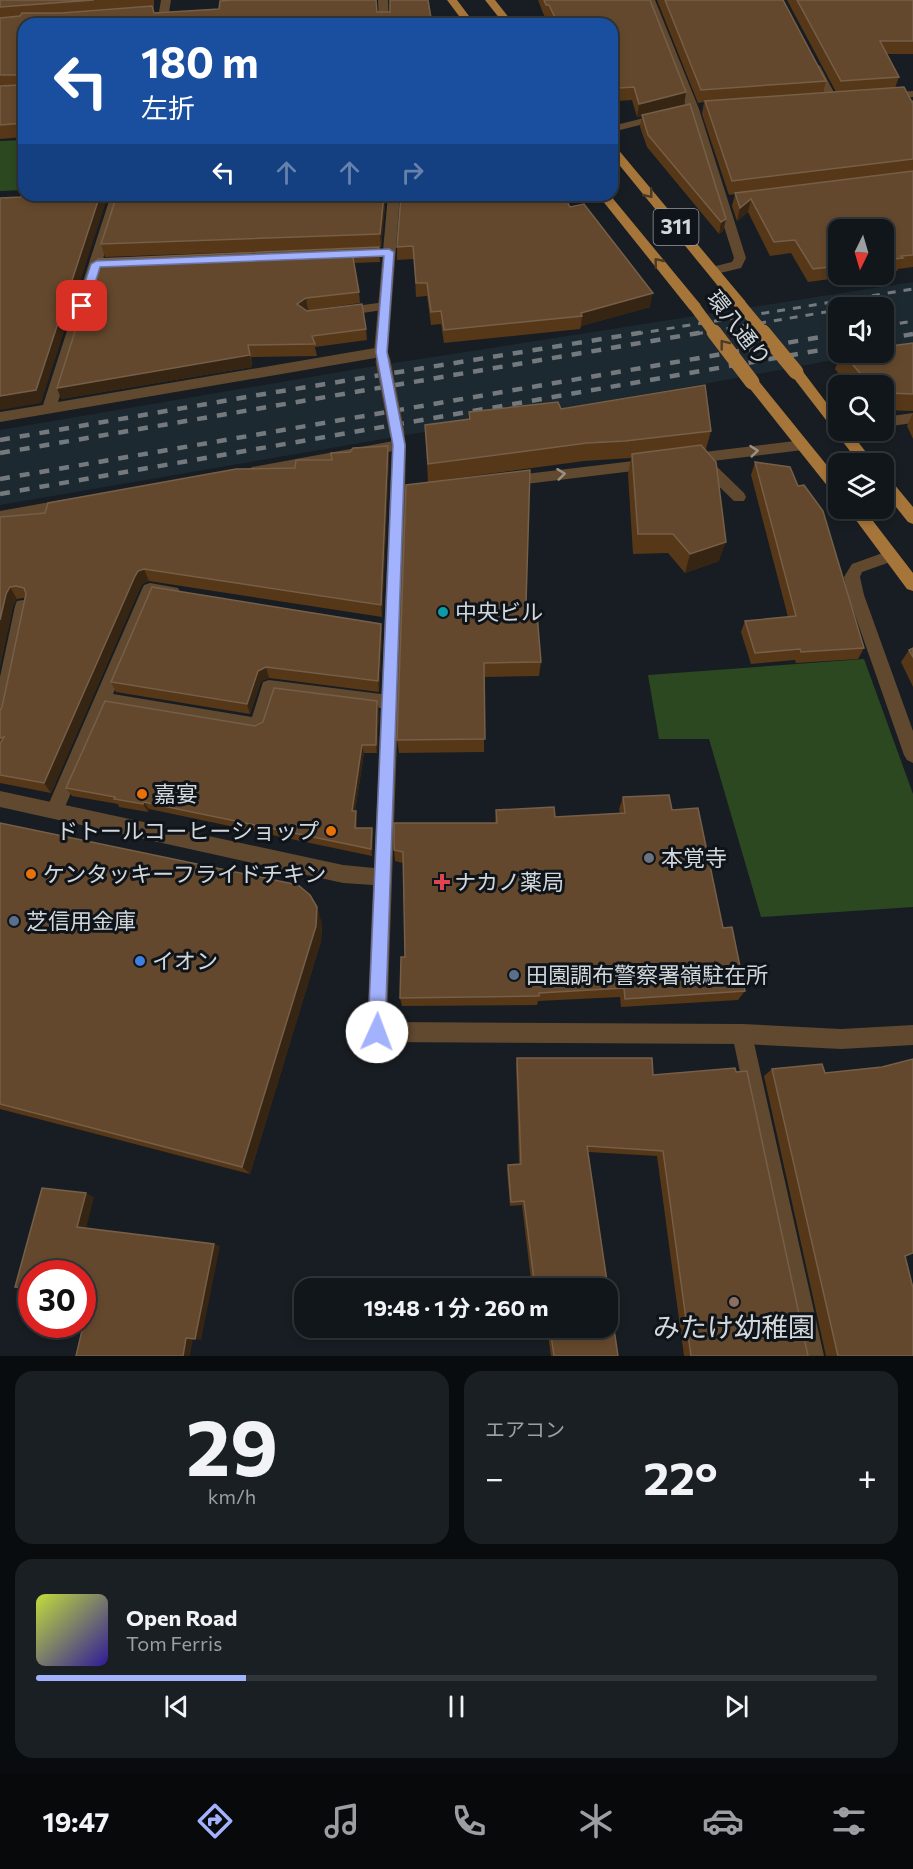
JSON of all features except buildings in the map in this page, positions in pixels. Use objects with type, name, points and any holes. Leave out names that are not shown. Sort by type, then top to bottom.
[{"type":"main road","points":[[452,0],[466,18]]},
{"type":"main road","points":[[490,0],[504,18]]},
{"type":"main road","name":"環八通り","points":[[618,156],[828,413]]},
{"type":"main road","name":"環八通り","points":[[609,201],[828,476]]},
{"type":"main road","name":"環八通り","points":[[850,441],[859,453]]},
{"type":"main road","points":[[894,494],[913,518]]},
{"type":"main road","points":[[862,519],[913,585]]},
{"type":"street","points":[[164,18],[166,0]]},
{"type":"street","points":[[384,0],[384,18]]},
{"type":"street","points":[[650,0],[682,111],[722,201],[740,258],[736,265],[712,271]]},
{"type":"street","points":[[166,18],[177,13]]},
{"type":"street","points":[[149,15],[160,18]]},
{"type":"street","points":[[812,60],[833,100]]},
{"type":"street","points":[[879,97],[913,94]]},
{"type":"street","points":[[618,127],[682,111],[708,108]]},
{"type":"street","points":[[722,201],[735,200]]},
{"type":"street","points":[[49,409],[102,264],[115,201]]},
{"type":"street","points":[[393,201],[383,253],[385,306],[382,356],[398,439],[404,493],[386,627],[389,702],[377,1032],[742,1034],[841,1039],[913,1035]]},
{"type":"street","points":[[330,313],[385,306]]},
{"type":"street","points":[[0,417],[382,356]]},
{"type":"street","points":[[894,421],[913,418]]},
{"type":"street","points":[[236,475],[398,439]]},
{"type":"street","points":[[491,483],[803,445]]},
{"type":"street","points":[[700,458],[708,469],[740,497]]},
{"type":"street","points":[[0,517],[85,502]]},
{"type":"street","points":[[891,556],[857,568],[852,577],[856,596],[913,755]]},
{"type":"street","points":[[55,810],[150,589],[185,594]]},
{"type":"street","points":[[0,717],[23,606]]},
{"type":"street","points":[[102,699],[258,725],[269,687],[389,702]]},
{"type":"street","points":[[0,800],[55,810],[343,874],[382,878]]},
{"type":"street","points":[[742,1034],[813,1356]]},
{"type":"shaded area","points":[[913,282],[913,345],[894,348],[894,297],[828,297],[828,361],[0,505],[0,430],[369,367]]},
{"type":"green space","points":[[18,140],[18,190],[0,191],[0,141]]},
{"type":"green space","points":[[864,659],[913,794],[913,907],[761,917],[709,739],[659,739],[648,675]]},
{"type":"railway","points":[[635,334],[913,289]]},
{"type":"railway","points":[[894,301],[898,300]]},
{"type":"railway","points":[[695,334],[828,312]]},
{"type":"railway","points":[[894,324],[913,321]]},
{"type":"railway","points":[[0,440],[645,332]]},
{"type":"railway","points":[[0,453],[704,332]]},
{"type":"railway","points":[[894,337],[913,334]]},
{"type":"railway","points":[[0,479],[828,336]]},
{"type":"railway","points":[[0,494],[828,349]]},
{"type":"place","name":"中央ビル","points":[[443,612]]},
{"type":"place","name":"嘉宴","points":[[142,794]]},
{"type":"place","name":"ドトールコーヒーショップ","points":[[331,831]]},
{"type":"place","name":"本覚寺","points":[[649,858]]},
{"type":"place","name":"ケンタッキーフライドチキン","points":[[31,874]]},
{"type":"place","name":"ナカノ薬局","points":[[442,882]]},
{"type":"place","name":"芝信用金庫","points":[[14,921]]},
{"type":"place","name":"イオン","points":[[140,961]]},
{"type":"place","name":"田園調布警察署嶺駐在所","points":[[514,975]]},
{"type":"place","name":"みたけ幼稚園","points":[[734,1302]]},
{"type":"route","points":[[82,306],[96,264],[389,252],[381,352],[399,445],[377,1032]]}]
